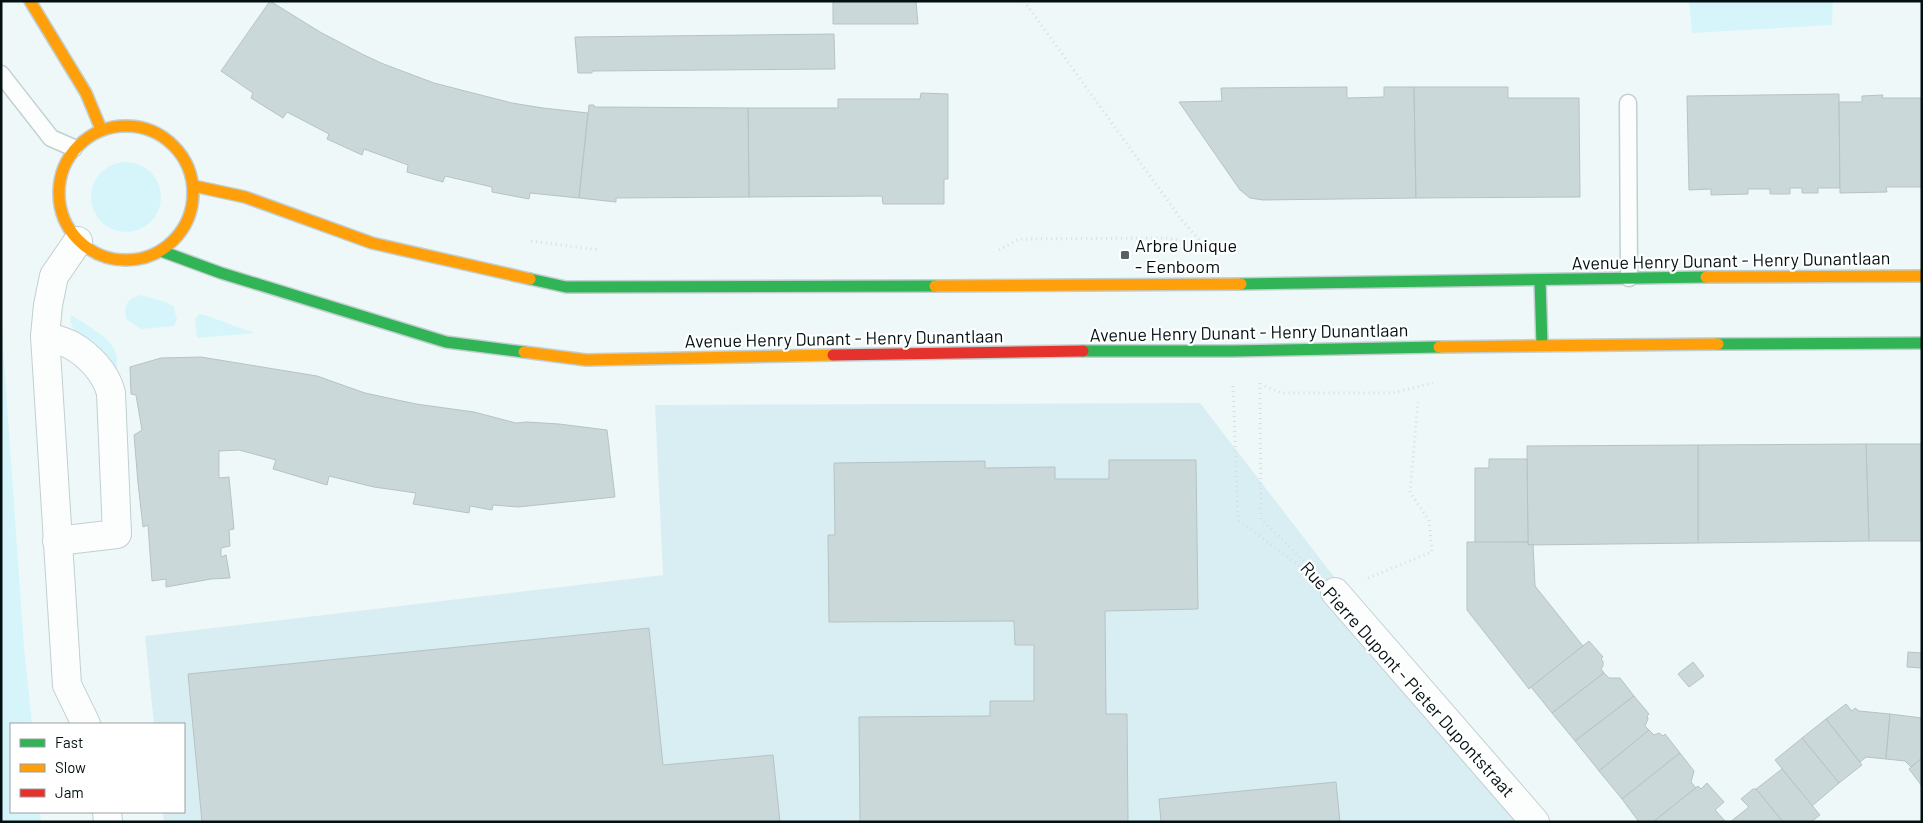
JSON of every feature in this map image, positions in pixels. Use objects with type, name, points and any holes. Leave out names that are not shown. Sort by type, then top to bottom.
[{"type":"street","points":[[30,1],[86,93],[101,129]]},
{"type":"street","points":[[121,125],[142,127],[161,134],[177,148],[188,165],[194,186],[193,205],[187,223],[176,239],[161,251],[142,259],[121,261],[101,256],[78,241],[69,229],[60,210],[58,188],[63,166],[74,148],[101,129],[121,125]]},
{"type":"street","name":"Avenue Henry Dunant - Henry Dunantlaan","points":[[194,186],[245,197],[372,243],[566,287],[1209,285],[1629,278],[1922,276]]},
{"type":"street","points":[[78,241],[54,276],[45,336],[66,686],[85,723]]},
{"type":"street","name":"Avenue Henry Dunant - Henry Dunantlaan","points":[[161,251],[248,281],[446,342],[586,360],[1542,345],[1922,343]]},
{"type":"street","points":[[1540,280],[1542,345]]},
{"type":"street","points":[[45,336],[71,345],[96,365],[108,382],[111,393],[117,534],[57,542]]},
{"type":"street","name":"Rue Pierre Dupont - Pieter Dupontstraat","points":[[1335,592],[1535,822]]},
{"type":"lane","points":[[1,74],[51,138],[74,148]]},
{"type":"lane","points":[[1628,103],[1629,278]]},
{"type":"path","points":[[1024,1],[1181,219],[1207,248],[1209,285]]},
{"type":"path","points":[[994,253],[1019,240],[1165,238],[1188,241],[1215,249]]},
{"type":"path","points":[[522,240],[601,250]]},
{"type":"path","name":"Rue Pierre Dupont - Pieter Dupontstraat","points":[[1260,350],[1261,520],[1335,592]]},
{"type":"path","points":[[1233,383],[1238,520],[1335,592],[1432,552],[1429,520],[1410,494],[1418,402]]},
{"type":"shaded area","points":[[1689,1],[1833,1],[1832,25],[1692,33]]},
{"type":"shaded area","points":[[126,162],[139,165],[151,172],[158,184],[161,197],[158,210],[151,222],[139,229],[126,232],[113,229],[101,222],[94,210],[91,197],[94,184],[101,172],[113,165]]},
{"type":"shaded area","points":[[141,295],[166,302],[174,307],[177,320],[174,326],[141,329],[127,320],[125,311],[127,304],[132,298]]},
{"type":"shaded area","points":[[199,314],[254,333],[197,338],[195,319]]},
{"type":"shaded area","points":[[71,315],[95,330],[111,344],[116,355],[117,372],[80,338],[74,330]]},
{"type":"shaded area","points":[[1,318],[24,647],[32,723],[10,723],[10,813],[40,813],[41,822],[1,822]]},
{"type":"shaded area","points":[[1200,403],[1523,822],[164,822],[163,813],[185,813],[185,723],[154,723],[145,636],[663,575],[655,405]]},
{"type":"building","points":[[270,1],[320,32],[362,54],[434,83],[512,103],[588,113],[579,198],[530,193],[529,199],[492,192],[492,187],[445,176],[443,182],[407,172],[408,165],[364,149],[362,155],[327,139],[329,134],[287,112],[283,118],[251,98],[253,93],[221,71]]},
{"type":"building","points":[[833,1],[916,1],[918,24],[833,24]]},
{"type":"building","points":[[834,34],[835,69],[592,71],[592,73],[578,73],[575,37]]},
{"type":"building","points":[[1347,87],[1347,98],[1384,97],[1384,87],[1414,87],[1416,198],[1263,200],[1250,198],[1240,190],[1179,102],[1222,101],[1221,88]]},
{"type":"building","points":[[1414,87],[1508,87],[1508,98],[1579,98],[1580,197],[1416,198]]},
{"type":"building","points":[[921,93],[948,94],[948,179],[944,179],[944,204],[883,204],[882,196],[749,197],[748,108],[838,108],[838,99],[920,99]]},
{"type":"building","points":[[1839,94],[1840,188],[1818,188],[1818,193],[1802,193],[1802,188],[1790,188],[1790,194],[1770,194],[1770,189],[1748,189],[1748,194],[1711,195],[1711,189],[1689,190],[1687,96]]},
{"type":"building","points":[[1883,95],[1882,98],[1922,98],[1922,187],[1886,187],[1887,192],[1840,193],[1839,102],[1862,102],[1862,96]]},
{"type":"building","points":[[589,105],[594,105],[594,107],[748,108],[749,197],[616,198],[616,202],[579,198]]},
{"type":"building","points":[[201,357],[317,376],[365,393],[416,404],[474,412],[516,423],[559,424],[607,430],[615,497],[518,507],[493,505],[492,510],[470,506],[469,513],[413,504],[416,493],[374,487],[329,476],[327,485],[273,469],[276,460],[239,450],[219,451],[219,478],[229,477],[234,529],[229,530],[230,546],[221,548],[221,557],[226,555],[230,578],[211,579],[166,587],[166,579],[152,581],[148,525],[143,527],[134,435],[142,430],[136,395],[131,394],[130,367],[161,358]]},
{"type":"building","points":[[1866,444],[1922,444],[1922,541],[1869,541]]},
{"type":"building","points":[[1866,444],[1869,541],[1698,543],[1698,445]]},
{"type":"building","points":[[1698,445],[1698,543],[1528,545],[1527,446]]},
{"type":"building","points":[[1489,459],[1527,459],[1528,542],[1475,543],[1475,468],[1489,468]]},
{"type":"building","points":[[1109,460],[1196,460],[1198,609],[1105,611],[1106,714],[1127,714],[1128,822],[860,822],[859,717],[990,716],[990,701],[1034,701],[1034,645],[1015,645],[1014,621],[829,622],[828,535],[835,535],[834,463],[985,461],[985,468],[1055,467],[1055,479],[1109,479]]},
{"type":"building","points":[[1467,542],[1528,542],[1528,545],[1533,544],[1535,586],[1583,646],[1529,689],[1467,610]]},
{"type":"building","points":[[649,628],[663,765],[773,755],[780,822],[202,822],[188,674]]},
{"type":"building","points":[[1589,641],[1603,657],[1601,659],[1603,666],[1601,669],[1604,673],[1552,713],[1531,687]]},
{"type":"building","points":[[1908,652],[1922,653],[1922,668],[1907,667]]},
{"type":"building","points":[[1693,662],[1704,676],[1689,687],[1678,674]]},
{"type":"building","points":[[1604,673],[1609,678],[1620,678],[1634,696],[1575,741],[1552,713]]},
{"type":"building","points":[[1634,696],[1649,714],[1645,726],[1649,730],[1599,771],[1575,741]]},
{"type":"building","points":[[1846,704],[1852,711],[1855,708],[1859,711],[1890,714],[1886,759],[1866,757],[1860,762],[1826,719]]},
{"type":"building","points":[[1890,714],[1922,718],[1922,758],[1911,767],[1905,761],[1886,759]]},
{"type":"building","points":[[1826,719],[1862,765],[1839,783],[1802,738]]},
{"type":"building","points":[[1649,730],[1654,735],[1659,733],[1663,736],[1665,734],[1680,753],[1622,799],[1599,771]]},
{"type":"building","points":[[1802,738],[1839,783],[1812,806],[1775,760]]},
{"type":"building","points":[[1680,753],[1694,771],[1691,782],[1696,788],[1653,822],[1639,822],[1622,799]]},
{"type":"building","points":[[1922,758],[1922,786],[1909,769]]},
{"type":"building","points":[[1782,769],[1820,815],[1811,822],[1783,822],[1756,789]]},
{"type":"building","points":[[1336,782],[1340,822],[1161,822],[1159,799]]},
{"type":"building","points":[[1707,783],[1724,802],[1715,810],[1726,822],[1653,822],[1698,786],[1701,789]]},
{"type":"building","points":[[1753,789],[1756,789],[1783,822],[1730,822],[1749,807],[1741,799]]},
{"type":"traffic: fast","points":[[161,251],[221,273],[446,342],[524,352]]},
{"type":"traffic: fast","points":[[1241,284],[1706,277]]},
{"type":"traffic: fast","points":[[530,279],[566,287],[935,286]]},
{"type":"traffic: fast","points":[[1540,280],[1542,345]]},
{"type":"traffic: fast","points":[[1718,344],[1922,343]]},
{"type":"traffic: fast","points":[[1083,351],[1233,351],[1439,347]]},
{"type":"traffic: slow","points":[[30,1],[86,93],[101,129]]},
{"type":"traffic: slow","points":[[126,126],[152,131],[174,145],[188,167],[193,193],[188,219],[174,241],[152,255],[126,260],[100,255],[78,241],[64,219],[59,193],[64,167],[78,145],[100,131],[126,126]]},
{"type":"traffic: slow","points":[[194,186],[245,197],[372,243],[530,279]]},
{"type":"traffic: slow","points":[[1706,277],[1922,276]]},
{"type":"traffic: slow","points":[[935,286],[1241,284]]},
{"type":"traffic: slow","points":[[1439,347],[1718,344]]},
{"type":"traffic: slow","points":[[524,352],[586,360],[833,355]]},
{"type":"traffic: jam","points":[[833,355],[1083,351]]},
{"type":"place","name":"Arbre Unique - Eenboom","points":[[1125,255]]}]
